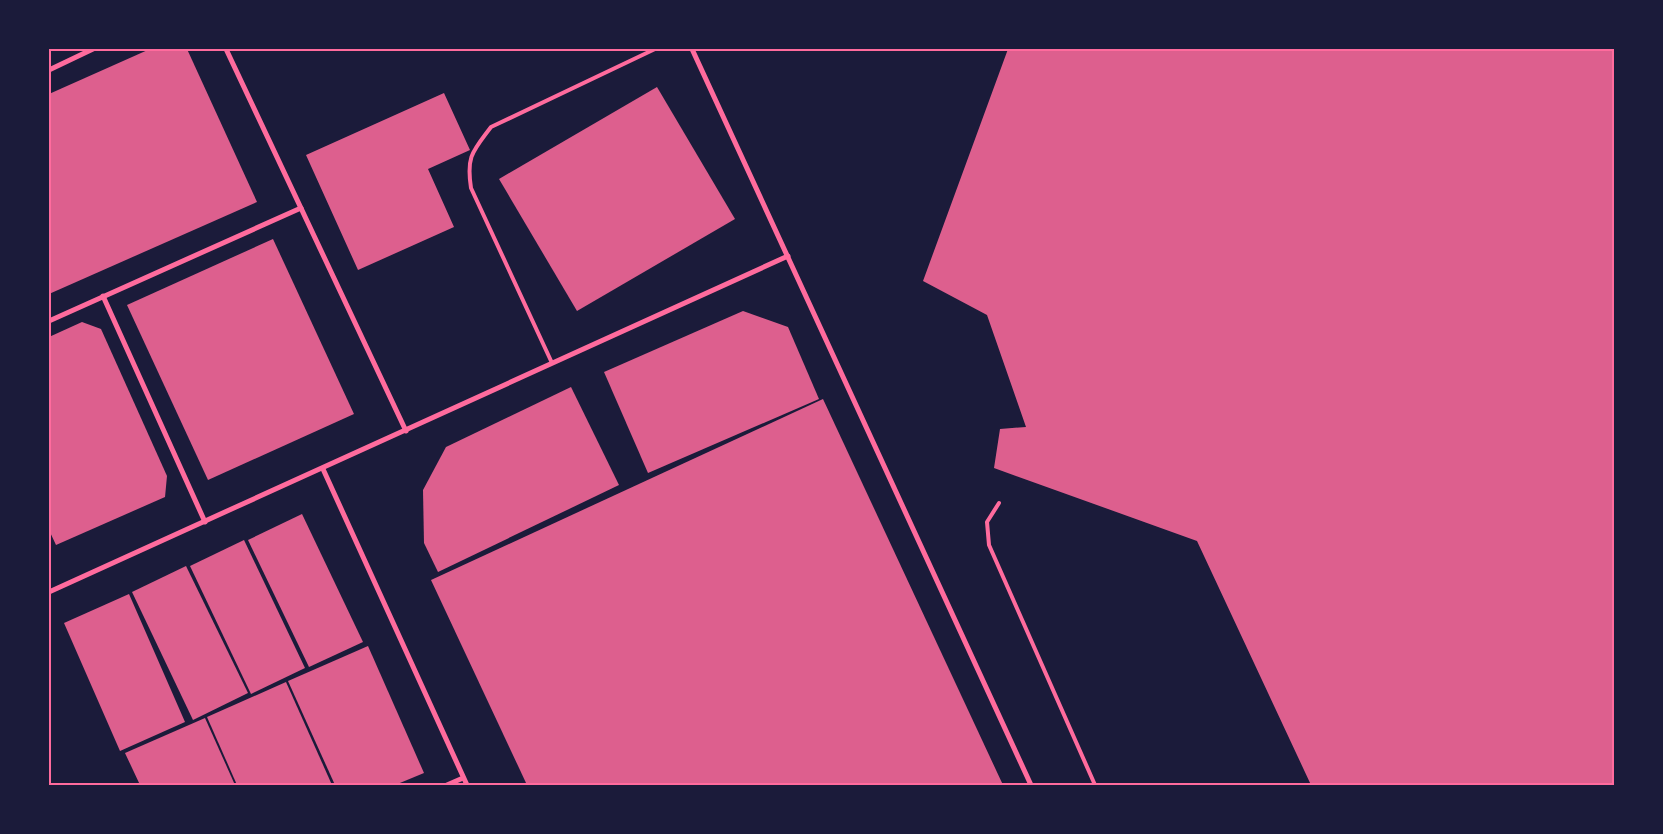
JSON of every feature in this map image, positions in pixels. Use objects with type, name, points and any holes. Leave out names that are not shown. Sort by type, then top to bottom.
[{"type":"street","points":[[49,70],[93,49]]},
{"type":"street","points":[[226,49],[406,431]]},
{"type":"street","points":[[692,49],[1031,785]]},
{"type":"street","points":[[49,321],[301,208]]},
{"type":"street","points":[[49,592],[788,256]]},
{"type":"street","points":[[103,296],[205,522]]},
{"type":"street","points":[[323,469],[467,785]]},
{"type":"street","points":[[447,785],[463,778]]},
{"type":"lane","points":[[552,363],[470,188],[468,167],[475,148],[491,127],[655,49]]},
{"type":"lane","points":[[999,503],[987,522],[989,545],[1094,785]]},
{"type":"building","points":[[150,49],[187,49],[257,202],[49,294],[49,94]]},
{"type":"building","points":[[1008,49],[1614,49],[1614,785],[1311,785],[1197,541],[994,468],[1000,429],[1026,427],[987,315],[923,281]]},
{"type":"building","points":[[657,87],[735,219],[577,311],[499,179]]},
{"type":"building","points":[[444,93],[470,150],[428,169],[454,227],[358,270],[306,155]]},
{"type":"building","points":[[273,239],[354,414],[208,480],[127,305]]},
{"type":"building","points":[[743,311],[788,327],[819,399],[648,473],[604,372]]},
{"type":"building","points":[[82,322],[101,329],[167,476],[165,497],[56,545],[49,530],[49,337]]},
{"type":"building","points":[[571,387],[619,485],[438,572],[424,543],[423,490],[446,447]]},
{"type":"building","points":[[823,399],[1003,785],[527,785],[431,580]]},
{"type":"building","points":[[302,514],[363,642],[309,667],[248,540]]},
{"type":"building","points":[[244,540],[305,668],[251,694],[190,566]]},
{"type":"building","points":[[186,566],[248,693],[193,720],[132,592]]},
{"type":"building","points":[[129,594],[185,722],[120,751],[64,623]]},
{"type":"building","points":[[368,646],[424,773],[395,785],[335,785],[288,681]]},
{"type":"building","points":[[286,682],[332,785],[237,785],[207,717]]},
{"type":"building","points":[[205,718],[235,785],[140,785],[125,753]]}]
